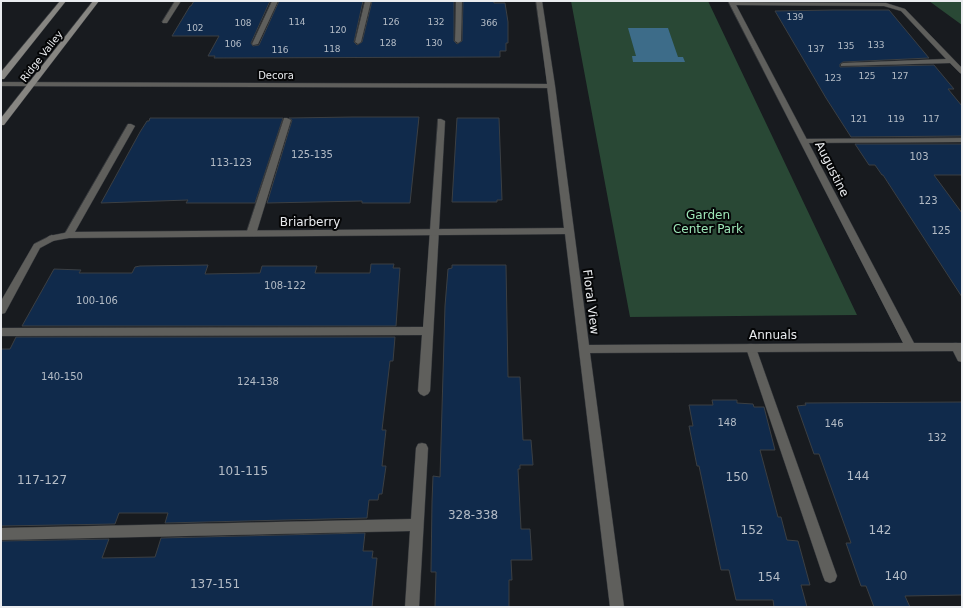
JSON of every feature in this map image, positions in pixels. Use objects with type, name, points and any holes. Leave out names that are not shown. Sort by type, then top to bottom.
[{"type":"main road","name":"Ridge Valley","points":[[1,77],[63,1]]},
{"type":"main road","name":"Ridge Valley","points":[[1,123],[96,1]]},
{"type":"street","points":[[165,22],[178,1]]},
{"type":"street","points":[[255,44],[275,1]]},
{"type":"street","points":[[358,42],[368,1]]},
{"type":"street","points":[[458,41],[459,1]]},
{"type":"street","name":"Floral View","points":[[539,1],[617,607]]},
{"type":"street","points":[[732,2],[884,4],[903,10],[962,72]]},
{"type":"street","name":"Augustine","points":[[732,2],[911,348]]},
{"type":"street","points":[[842,65],[919,64],[951,61]]},
{"type":"street","name":"Decora","points":[[1,84],[551,86]]},
{"type":"street","points":[[251,234],[287,120]]},
{"type":"street","points":[[424,391],[441,122]]},
{"type":"street","points":[[69,235],[131,126]]},
{"type":"street","points":[[804,141],[962,140]]},
{"type":"street","name":"Briarberry","points":[[1,310],[38,246],[52,238],[69,235],[569,232]]},
{"type":"street","points":[[1,332],[428,331]]},
{"type":"street","points":[[959,347],[962,358]]},
{"type":"street","name":"Annuals","points":[[584,348],[959,347]]},
{"type":"street","points":[[751,348],[830,576]]},
{"type":"street","points":[[412,607],[422,448]]},
{"type":"street","points":[[1,534],[417,525]]},
{"type":"green space","name":"Garden Center Park","points":[[571,1],[708,1],[857,315],[630,317]]},
{"type":"green space","points":[[929,1],[962,1],[962,25]]},
{"type":"water","points":[[628,28],[668,28],[678,57],[683,57],[685,62],[633,62],[632,56],[636,56]]},
{"type":"building","points":[[194,1],[270,1],[251,43],[253,46],[259,45],[279,1],[363,1],[354,42],[357,45],[362,42],[372,1],[454,1],[454,41],[457,44],[462,41],[463,1],[494,1],[494,3],[505,3],[508,22],[508,43],[506,43],[506,51],[500,51],[500,57],[214,58],[215,56],[208,56],[219,36],[172,36]]},
{"type":"building","points":[[889,10],[929,58],[843,62],[840,64],[840,67],[934,65],[954,89],[948,89],[962,106],[962,136],[851,137],[826,98],[775,11]]},
{"type":"building","points":[[419,117],[410,203],[362,203],[362,201],[267,203],[292,120],[289,118]]},
{"type":"building","points":[[150,118],[283,118],[255,203],[186,203],[188,200],[101,203],[140,132]]},
{"type":"building","points":[[457,118],[499,118],[502,200],[497,200],[497,202],[452,202]]},
{"type":"building","points":[[855,144],[962,144],[962,175],[934,175],[962,213],[962,297],[883,175],[875,165],[869,165]]},
{"type":"building","points":[[371,264],[394,264],[393,268],[400,268],[396,326],[22,326],[54,269],[81,270],[79,273],[132,273],[135,267],[140,266],[208,265],[205,274],[260,273],[262,266],[317,266],[315,273],[370,273]]},
{"type":"building","points":[[452,265],[506,265],[508,377],[520,377],[523,440],[531,440],[533,465],[520,465],[520,469],[518,469],[521,529],[530,529],[532,560],[511,560],[512,580],[509,580],[509,607],[435,607],[436,572],[431,572],[433,476],[440,477],[445,306],[448,269],[452,268]]},
{"type":"building","points":[[16,337],[395,337],[393,361],[390,361],[382,430],[386,430],[382,466],[386,466],[382,494],[379,494],[378,500],[369,500],[367,518],[165,523],[168,513],[119,513],[115,524],[1,526],[1,349],[10,349]]},
{"type":"building","points":[[712,400],[737,400],[737,403],[753,404],[754,407],[764,407],[775,450],[760,450],[778,517],[781,517],[787,540],[798,541],[810,585],[801,585],[807,607],[774,607],[773,600],[736,600],[729,570],[721,570],[689,426],[693,426],[689,405],[713,405]]},
{"type":"building","points":[[962,402],[962,595],[905,596],[910,607],[874,607],[866,586],[861,586],[846,543],[851,543],[819,454],[814,454],[797,406],[806,405],[805,403]]},
{"type":"building","points":[[365,533],[363,551],[373,551],[372,558],[377,558],[372,607],[1,607],[1,541],[109,539],[102,558],[155,557],[161,538]]}]
